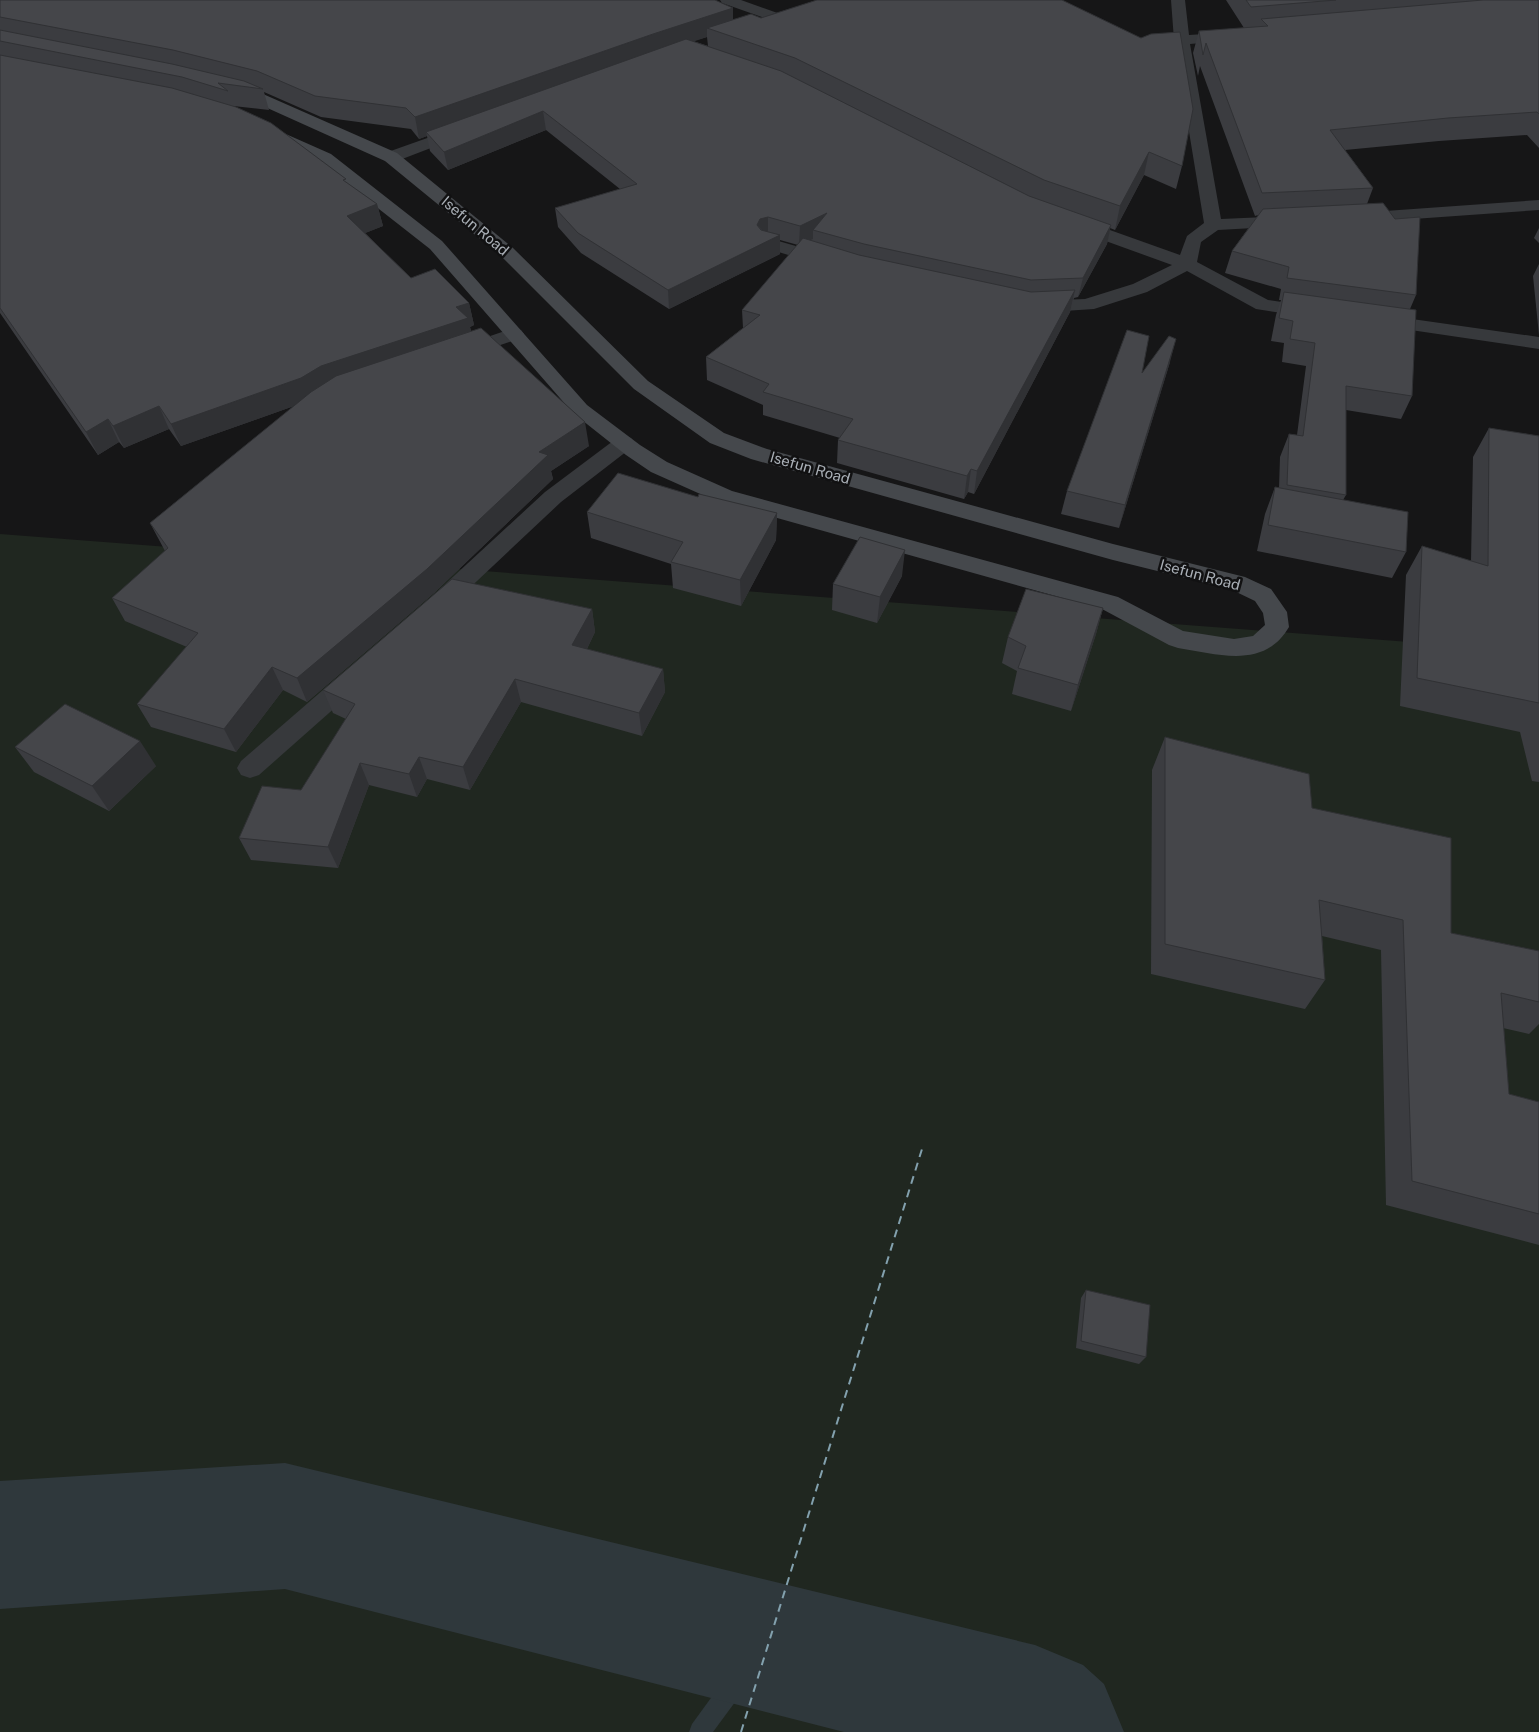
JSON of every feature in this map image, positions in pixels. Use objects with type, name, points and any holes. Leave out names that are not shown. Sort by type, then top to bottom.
[{"type":"street","points":[[727,0],[781,19]]},
{"type":"street","points":[[1178,0],[1182,40],[1214,225]]},
{"type":"street","points":[[755,27],[797,12]]},
{"type":"street","points":[[1182,40],[1250,34]]},
{"type":"street","name":"Isefun Road","points":[[218,87],[257,97],[391,157],[506,252],[641,385],[718,438],[769,456],[1113,552],[1237,583],[1263,595],[1275,612],[1276,627],[1260,644],[1234,648],[1178,639],[1110,603],[724,496],[659,466],[624,443],[580,409],[436,245],[324,158],[258,127]]},
{"type":"street","points":[[391,157],[474,126]]},
{"type":"street","points":[[1340,219],[1539,205]]},
{"type":"street","points":[[1061,219],[1187,264],[1263,305],[1332,314]]},
{"type":"street","points":[[1018,305],[1027,307],[1087,305],[1140,288],[1187,264],[1193,240],[1214,225],[1311,220]]},
{"type":"street","points":[[768,243],[848,268]]},
{"type":"street","points":[[1361,318],[1539,343]]},
{"type":"street","points":[[439,359],[514,334]]},
{"type":"street","points":[[418,622],[462,584],[553,497],[624,443]]},
{"type":"street","points":[[250,768],[374,660]]},
{"type":"shaded area","points":[[0,534],[1539,652],[1539,1732],[0,1732]]},
{"type":"building","points":[[0,0],[715,0],[733,8],[415,117],[406,108],[315,96],[257,71],[173,50],[0,17]]},
{"type":"building","points":[[817,0],[1062,0],[1141,38],[1151,34],[1180,32],[1193,109],[1182,166],[1149,152],[1120,206],[1044,180],[795,58],[707,28],[751,14],[761,18]]},
{"type":"building","points":[[1246,0],[1336,0],[1251,7]]},
{"type":"building","points":[[1483,0],[1539,0],[1539,114],[1537,112],[1448,118],[1330,130],[1373,188],[1262,193],[1206,43],[1203,55],[1199,31],[1268,26],[1261,19]]},
{"type":"building","points":[[0,30],[172,64],[244,81],[263,89],[218,83],[228,91],[182,77],[0,41]]},
{"type":"building","points":[[686,39],[781,71],[1029,196],[1111,225],[1083,278],[1031,280],[864,244],[813,230],[827,213],[800,226],[768,217],[760,219],[757,225],[761,230],[780,235],[668,290],[578,233],[555,208],[637,184],[543,111],[444,152],[426,132]]},
{"type":"building","points":[[0,55],[172,88],[236,107],[271,123],[346,179],[343,180],[377,204],[347,216],[411,278],[435,269],[469,303],[456,307],[468,318],[321,366],[301,378],[171,424],[159,406],[113,426],[108,419],[86,432],[0,308]]},
{"type":"building","points":[[1383,203],[1395,219],[1420,217],[1416,295],[1287,278],[1289,267],[1232,251],[1263,209]]},
{"type":"building","points":[[803,238],[859,255],[1031,292],[1075,290],[977,471],[971,469],[967,476],[838,440],[853,419],[763,392],[769,384],[706,357],[760,315],[742,310]]},
{"type":"building","points":[[1284,292],[1416,310],[1412,396],[1346,386],[1346,495],[1287,485],[1289,434],[1303,436],[1315,343],[1290,339],[1293,321],[1279,318]]},
{"type":"building","points":[[481,328],[585,422],[539,452],[548,455],[427,569],[297,678],[272,667],[224,729],[137,704],[198,633],[112,598],[168,548],[150,523],[311,392],[336,376]]},
{"type":"building","points":[[1127,330],[1149,336],[1142,373],[1169,336],[1176,339],[1125,505],[1067,491]]},
{"type":"building","points":[[1489,428],[1539,436],[1539,703],[1417,678],[1422,546],[1488,566]]},
{"type":"building","points":[[618,473],[698,497],[699,494],[777,513],[740,580],[671,562],[683,542],[587,512]]},
{"type":"building","points":[[1275,487],[1408,512],[1406,552],[1268,525]]},
{"type":"building","points":[[860,537],[905,550],[880,597],[833,584]]},
{"type":"building","points":[[452,579],[592,609],[572,645],[663,669],[639,713],[515,679],[463,767],[419,757],[409,774],[360,763],[328,847],[239,838],[262,786],[301,790],[355,704],[323,690]]},
{"type":"building","points":[[1026,589],[1103,608],[1078,685],[1018,668],[1026,646],[1008,637]]},
{"type":"building","points":[[65,704],[140,741],[92,786],[15,747]]},
{"type":"building","points":[[1165,737],[1309,774],[1312,808],[1451,838],[1451,933],[1539,951],[1539,1002],[1501,993],[1509,1094],[1539,1102],[1539,1214],[1412,1181],[1403,920],[1319,900],[1325,980],[1165,944]]},
{"type":"building","points":[[1086,1290],[1150,1305],[1146,1357],[1081,1341]]},
{"type":"waterway","points":[[0,1545],[285,1526],[1035,1713],[1056,1732]]},
{"type":"waterway","points":[[700,1732],[764,1644]]},
{"type":"ferry route","points":[[741,1732],[922,1149]]}]
